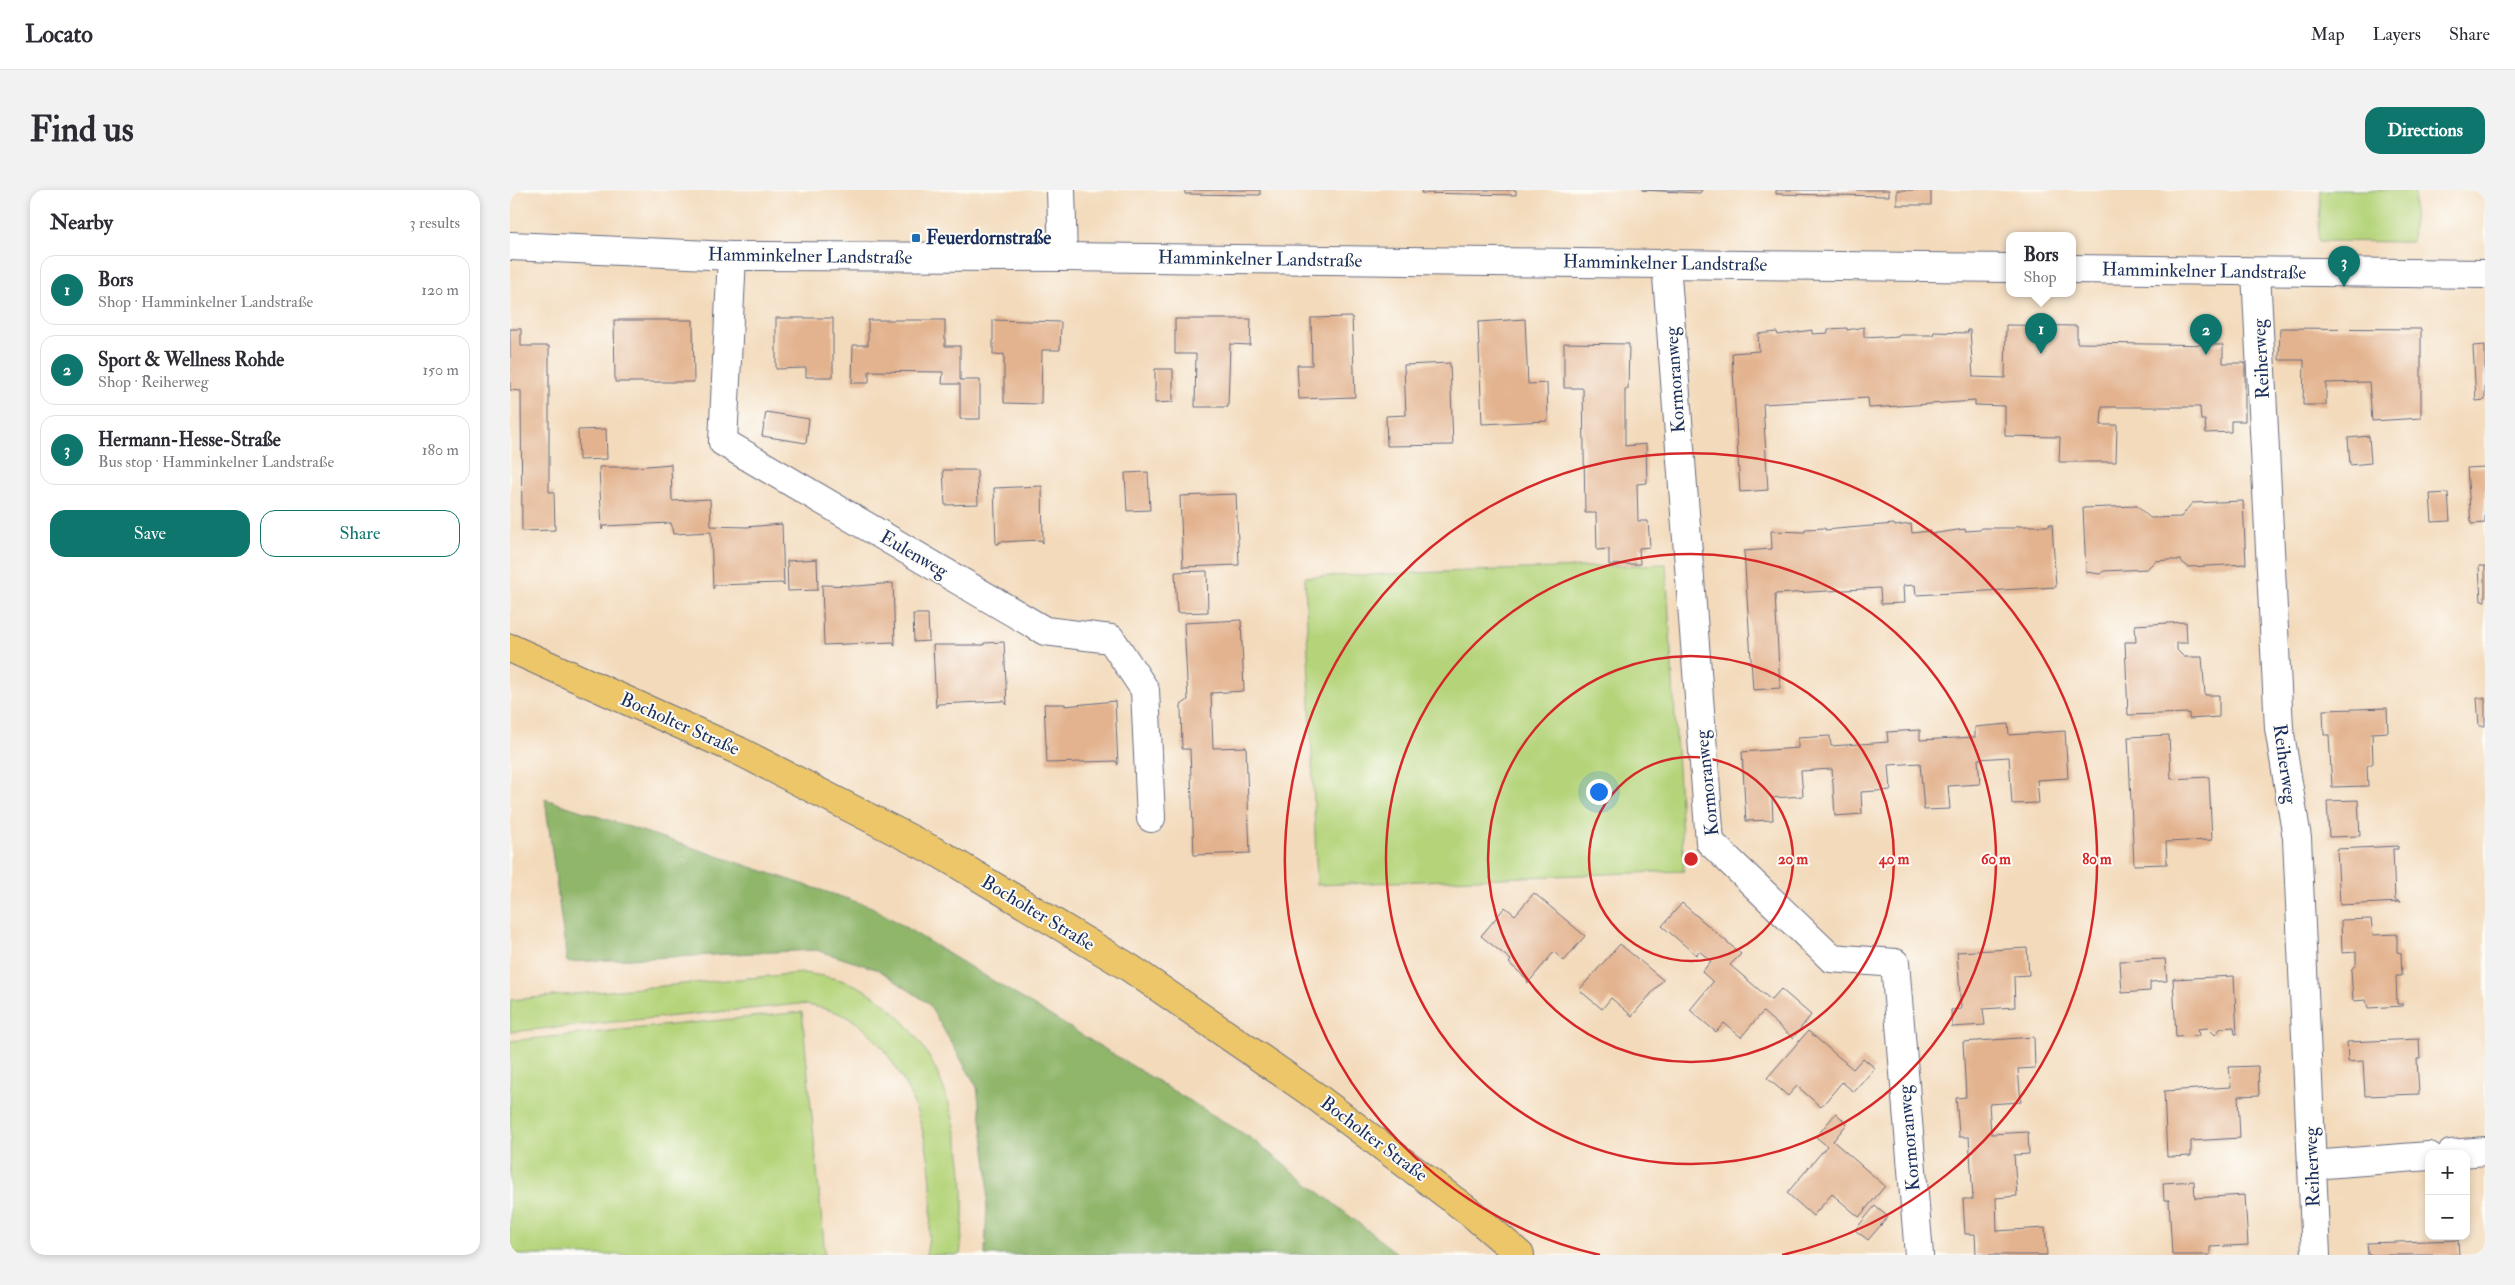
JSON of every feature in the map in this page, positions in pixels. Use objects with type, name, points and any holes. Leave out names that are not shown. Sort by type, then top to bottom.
[{"type":"main road","name":"Bocholter Straße","points":[[510,648],[740,750],[950,860],[1130,968],[1314,1095],[1472,1213],[1520,1255]]},
{"type":"street","points":[[1061,190],[1063,257]]},
{"type":"street","name":"Hamminkelner Landstraße","points":[[510,246],[732,256],[1063,257],[2006,268]]},
{"type":"street","name":"Eulenweg","points":[[732,256],[723,442],[1045,631],[1111,639],[1145,690],[1150,818]]},
{"type":"street","name":"Kormoranweg","points":[[1666,263],[1710,842],[1831,958],[1895,963],[1919,1255]]},
{"type":"street","name":"Hamminkelner Landstraße","points":[[2076,269],[2485,274]]},
{"type":"street","name":"Reiherweg","points":[[2256,272],[2279,728],[2297,838],[2316,1255]]},
{"type":"street","points":[[2470,1152],[2485,1151]]},
{"type":"street","points":[[2312,1165],[2425,1156]]},
{"type":"green space","points":[[2321,190],[2415,190],[2412,242],[2318,241]]},
{"type":"green space","points":[[1666,564],[1684,871],[1317,885],[1305,577]]},
{"type":"green space","points":[[545,799],[872,907],[1249,1137],[1399,1255],[985,1255],[988,1174],[977,1087],[928,1003],[879,970],[816,950],[567,962]]},
{"type":"green space","points":[[803,973],[843,981],[865,990],[895,1013],[919,1040],[937,1072],[950,1108],[958,1144],[963,1182],[963,1219],[960,1255],[926,1255],[930,1230],[931,1179],[928,1154],[914,1105],[904,1082],[882,1048],[863,1027],[839,1013],[800,1004],[510,1032],[510,1000]]},
{"type":"green space","points":[[802,1012],[825,1255],[510,1255],[510,1041]]},
{"type":"building","points":[[1185,190],[1260,190],[1260,195],[1185,194]]},
{"type":"building","points":[[1422,190],[1516,190],[1516,195],[1421,193]]},
{"type":"building","points":[[1642,190],[1702,190],[1700,193]]},
{"type":"building","points":[[1776,190],[1889,190],[1889,196],[1776,194]]},
{"type":"building","points":[[1897,190],[1931,190],[1931,205],[1897,205]]},
{"type":"building","points":[[1352,317],[1355,397],[1299,399],[1297,365],[1312,365],[1311,318]]},
{"type":"building","points":[[776,318],[833,318],[833,377],[806,377],[806,368],[776,369]]},
{"type":"building","points":[[1175,319],[1251,319],[1250,345],[1230,344],[1228,407],[1195,407],[1196,354],[1175,354]]},
{"type":"building","points":[[1525,319],[1528,384],[1547,383],[1548,421],[1482,424],[1478,322]]},
{"type":"building","points":[[614,320],[693,320],[694,382],[615,382]]},
{"type":"building","points":[[868,320],[945,320],[945,346],[960,346],[960,380],[980,380],[980,419],[960,419],[960,384],[942,384],[943,372],[869,371],[869,383],[852,383],[853,345],[868,345]]},
{"type":"building","points":[[993,320],[1061,322],[1060,350],[1042,350],[1041,404],[1004,403],[1004,354],[993,355]]},
{"type":"building","points":[[2006,325],[2077,326],[2077,343],[2223,345],[2223,363],[2245,363],[2245,421],[2231,421],[2231,432],[2206,433],[2205,420],[2201,420],[2200,407],[2102,407],[2101,425],[2117,425],[2116,462],[2059,462],[2060,437],[2005,436],[2005,406],[1975,405],[1975,401],[1869,408],[1868,398],[1763,404],[1768,490],[1740,492],[1732,353],[1759,351],[1758,334],[1777,332],[1778,335],[1812,330],[1812,334],[1828,333],[1828,329],[1847,328],[1847,330],[1864,327],[1864,337],[1882,336],[1883,338],[1898,337],[1899,335],[1933,335],[1934,332],[1968,333],[1967,330],[1970,330],[1973,377],[2005,378]]},
{"type":"building","points":[[2280,328],[2421,329],[2421,418],[2372,421],[2369,382],[2326,383],[2326,405],[2303,405],[2304,360],[2279,360]]},
{"type":"building","points":[[510,329],[521,329],[521,346],[549,346],[549,492],[554,492],[555,530],[522,531],[521,391],[510,390]]},
{"type":"building","points":[[1564,343],[1629,344],[1628,389],[1625,389],[1625,446],[1646,444],[1647,483],[1637,484],[1638,521],[1648,521],[1650,547],[1639,548],[1640,564],[1609,565],[1609,549],[1597,550],[1596,513],[1585,513],[1583,388],[1564,388]]},
{"type":"building","points":[[2485,345],[2485,400],[2476,401],[2473,346]]},
{"type":"building","points":[[1450,363],[1453,445],[1387,446],[1386,416],[1406,415],[1404,365]]},
{"type":"building","points":[[1155,369],[1173,369],[1173,402],[1155,403]]},
{"type":"building","points":[[766,412],[809,419],[806,443],[762,436]]},
{"type":"building","points":[[606,429],[607,459],[579,460],[578,430]]},
{"type":"building","points":[[2369,436],[2371,463],[2350,465],[2348,438]]},
{"type":"building","points":[[671,464],[672,501],[710,499],[711,526],[746,527],[782,524],[784,586],[782,583],[715,585],[713,589],[711,532],[673,534],[671,523],[603,526],[602,530],[599,467]]},
{"type":"building","points":[[2485,467],[2485,523],[2471,524],[2467,468]]},
{"type":"building","points":[[943,470],[977,470],[978,504],[945,505]]},
{"type":"building","points":[[1148,472],[1150,510],[1127,511],[1125,473]]},
{"type":"building","points":[[1042,486],[1043,543],[1041,540],[999,542],[999,544],[996,544],[994,488]]},
{"type":"building","points":[[2448,493],[2450,521],[2432,522],[2430,494]]},
{"type":"building","points":[[1236,494],[1239,565],[1183,567],[1180,496]]},
{"type":"building","points":[[2243,501],[2246,564],[2188,567],[2180,560],[2167,560],[2155,561],[2147,569],[2104,571],[2100,574],[2086,572],[2083,508],[2137,506],[2150,518],[2181,517],[2192,503]]},
{"type":"building","points":[[1894,524],[1895,526],[1911,524],[1912,533],[1930,531],[1930,534],[1965,529],[1965,531],[1980,530],[1982,528],[2050,526],[2049,524],[2052,524],[2056,587],[1916,595],[1915,585],[1903,586],[1904,603],[1881,604],[1880,588],[1775,594],[1780,688],[1753,690],[1744,551],[1772,549],[1771,531],[1805,532],[1805,529],[1825,528],[1825,530]]},
{"type":"building","points":[[817,559],[818,590],[788,591],[787,561]]},
{"type":"building","points":[[2479,566],[2485,566],[2485,601],[2481,601]]},
{"type":"building","points":[[1207,571],[1208,612],[1177,613],[1175,572]]},
{"type":"building","points":[[893,583],[895,646],[893,642],[824,645],[822,585],[858,586]]},
{"type":"building","points":[[913,614],[928,614],[929,641],[914,642]]},
{"type":"building","points":[[1241,620],[1244,691],[1211,693],[1213,748],[1246,747],[1250,853],[1194,855],[1190,749],[1182,749],[1181,705],[1188,700],[1184,623]]},
{"type":"building","points":[[2186,622],[2187,643],[2177,643],[2177,650],[2184,657],[2202,657],[2205,695],[2219,695],[2219,717],[2189,719],[2189,713],[2128,715],[2125,642],[2136,642],[2135,625]]},
{"type":"building","points":[[1004,642],[1007,705],[1004,701],[938,704],[936,708],[933,645],[984,645],[984,643]]},
{"type":"building","points":[[2477,698],[2485,698],[2485,726],[2479,726]]},
{"type":"building","points":[[1115,701],[1118,765],[1116,761],[1047,763],[1044,704],[1065,704],[1065,706]]},
{"type":"building","points":[[2387,708],[2388,732],[2372,733],[2373,763],[2367,766],[2368,786],[2332,787],[2329,735],[2324,735],[2323,710]]},
{"type":"building","points":[[2008,724],[2009,735],[2065,731],[2068,778],[2037,780],[2039,803],[2012,804],[2009,757],[1978,759],[1980,784],[1948,786],[1950,809],[1924,810],[1920,763],[1889,765],[1891,790],[1861,792],[1862,814],[1835,816],[1832,769],[1801,771],[1803,796],[1772,798],[1773,820],[1746,821],[1742,752],[1798,748],[1798,738],[1830,736],[1831,746],[1888,742],[1887,732],[1920,730],[1920,740],[1975,737],[1975,727]]},
{"type":"building","points":[[2169,735],[2171,779],[2209,777],[2212,840],[2166,842],[2167,864],[2134,865],[2128,737]]},
{"type":"building","points":[[2358,800],[2360,836],[2329,837],[2327,801]]},
{"type":"building","points":[[2398,846],[2398,849],[2393,849],[2395,900],[2401,902],[2340,905],[2337,849]]},
{"type":"building","points":[[1534,893],[1585,936],[1564,961],[1554,952],[1528,983],[1528,980],[1509,963],[1511,960],[1481,936],[1505,907],[1515,915]]},
{"type":"building","points":[[1682,903],[1741,954],[1730,965],[1771,1000],[1781,989],[1811,1015],[1793,1038],[1763,1012],[1741,1037],[1724,1023],[1716,1032],[1690,1010],[1713,982],[1702,972],[1711,961],[1699,951],[1696,955],[1662,926]]},
{"type":"building","points":[[2371,919],[2373,935],[2397,934],[2397,952],[2401,953],[2402,976],[2396,976],[2397,1004],[2403,1004],[2403,1006],[2368,1008],[2366,1000],[2353,1001],[2351,970],[2356,964],[2356,952],[2342,953],[2341,920]]},
{"type":"building","points":[[1620,944],[1663,980],[1632,1016],[1611,998],[1602,1009],[1579,990]]},
{"type":"building","points":[[2027,948],[2029,975],[2014,976],[2015,1007],[1983,1009],[1985,1025],[1952,1027],[1951,1010],[1961,1009],[1957,952]]},
{"type":"building","points":[[2165,959],[2167,981],[2150,982],[2150,991],[2122,993],[2120,961]]},
{"type":"building","points":[[2234,976],[2237,1034],[2235,1034],[2234,1027],[2221,1028],[2215,1035],[2208,1028],[2198,1029],[2199,1036],[2176,1037],[2173,979]]},
{"type":"building","points":[[1808,1031],[1853,1069],[1863,1058],[1875,1068],[1854,1092],[1842,1082],[1821,1107],[1797,1086],[1788,1096],[1767,1078]]},
{"type":"building","points":[[2034,1037],[2035,1068],[2018,1069],[2021,1102],[1989,1104],[1991,1134],[2028,1132],[2029,1154],[2014,1155],[2017,1196],[1996,1198],[1997,1231],[2045,1228],[2047,1255],[1976,1255],[1975,1234],[1965,1234],[1963,1199],[1973,1199],[1969,1137],[1959,1137],[1956,1098],[1966,1097],[1963,1042]]},
{"type":"building","points":[[2419,1039],[2420,1059],[2417,1059],[2419,1094],[2365,1096],[2363,1061],[2348,1062],[2347,1042]]},
{"type":"building","points":[[2258,1066],[2259,1095],[2238,1096],[2240,1138],[2191,1141],[2191,1156],[2167,1157],[2164,1091],[2231,1087],[2229,1067]]},
{"type":"building","points":[[1836,1113],[1847,1124],[1833,1141],[1885,1186],[1859,1217],[1832,1194],[1813,1216],[1787,1193],[1827,1146],[1816,1137]]},
{"type":"building","points":[[2194,1181],[2195,1198],[2245,1195],[2248,1245],[2210,1247],[2210,1255],[2172,1255],[2169,1200],[2164,1200],[2163,1183]]},
{"type":"building","points":[[1875,1206],[1888,1217],[1868,1240],[1855,1230]]},
{"type":"building","points":[[2458,1240],[2459,1255],[2368,1255],[2367,1243]]},
{"type":"place","name":"Feuerdornstraße","points":[[916,238]]},
{"type":"place","name":"Hermann-Hesse-Straße","points":[[2344,287]]},
{"type":"place","name":"Bors","points":[[2041,354]]},
{"type":"place","name":"Sport & Wellness Rohde","points":[[2206,355]]}]
